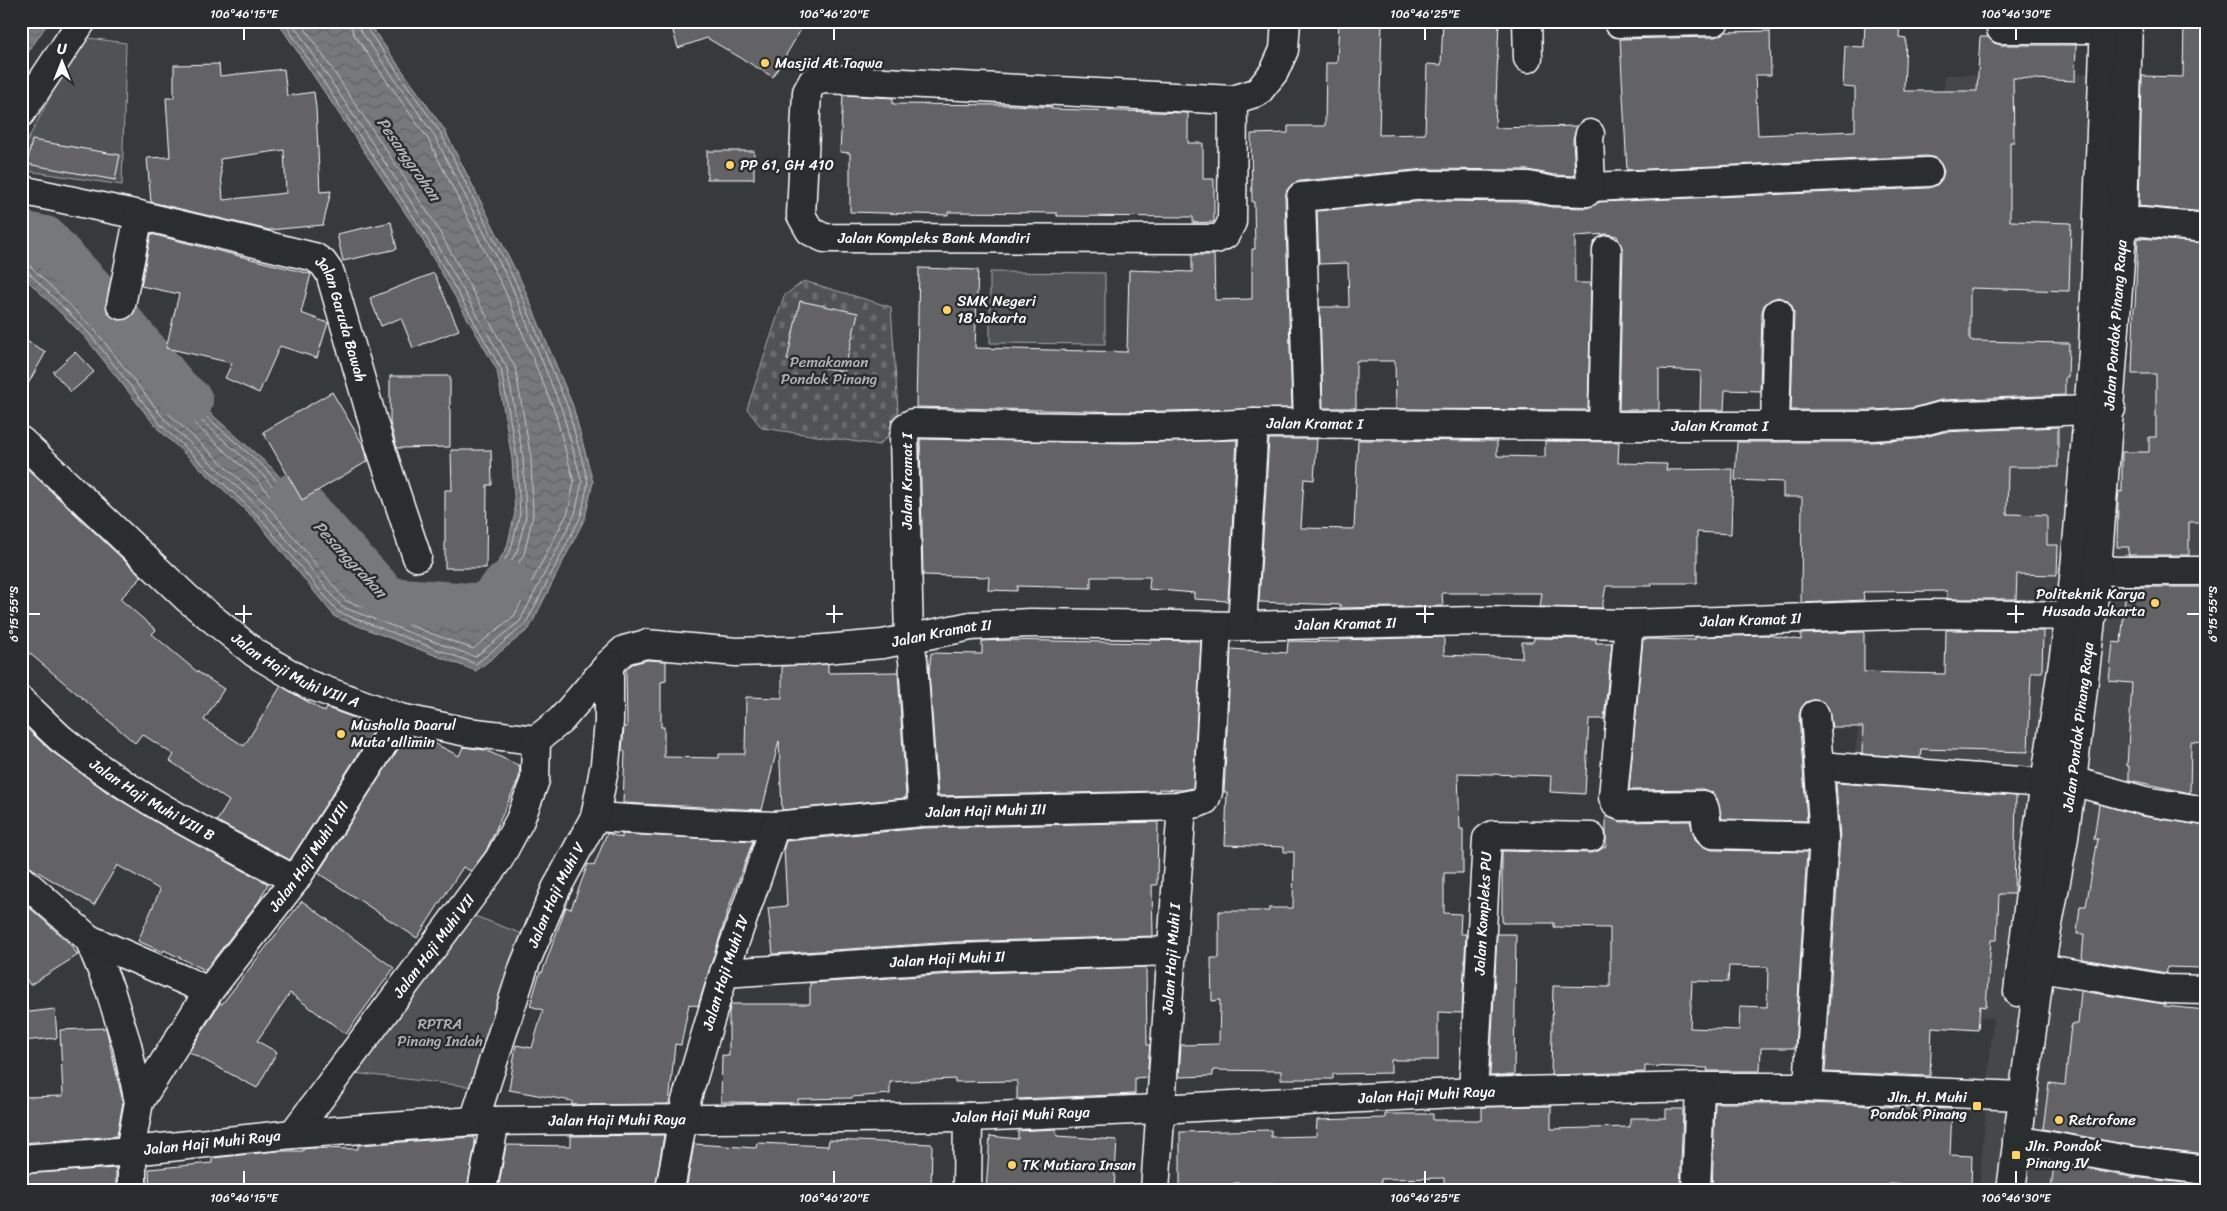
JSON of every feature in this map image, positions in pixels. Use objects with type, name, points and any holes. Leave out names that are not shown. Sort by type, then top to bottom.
[{"type":"street","points":[[21,113],[82,21]]},
{"type":"street","name":"Jalan Kompleks Bank Mandiri","points":[[1233,100],[1232,222],[1226,235],[1216,239],[824,238],[810,231],[801,215],[807,92],[813,81],[827,79],[1233,100],[1258,92],[1274,72],[1284,50],[1286,21]]},
{"type":"street","points":[[1527,21],[1528,58]]},
{"type":"street","points":[[1619,24],[1715,21]]},
{"type":"street","points":[[2001,29],[2113,24]]},
{"type":"street","name":"Jalan Pondok Pinang Raya","points":[[2011,1190],[2017,1140],[2013,1095],[2044,875],[2072,781],[2081,616],[2099,410],[2110,222],[2113,24]]},
{"type":"street","points":[[1308,423],[1301,197],[1424,185],[1528,186],[1563,192],[1587,192],[1591,187],[1590,134]]},
{"type":"street","points":[[1591,187],[1928,172]]},
{"type":"street","name":"Jalan Garuda Bawah","points":[[21,190],[139,215],[314,257],[323,263],[330,273],[380,446],[416,557]]},
{"type":"street","points":[[120,305],[139,215]]},
{"type":"street","points":[[2110,222],[2206,228]]},
{"type":"street","points":[[1603,426],[1607,250]]},
{"type":"street","points":[[1775,426],[1778,313]]},
{"type":"street","name":"Jalan Kramat I","points":[[923,812],[910,638],[904,438],[906,427],[913,423],[1104,428],[1191,427],[1254,423],[1872,426],[1916,423],[1942,416],[2099,410]]},
{"type":"street","name":"Jalan Haji Muhi III","points":[[595,817],[775,826],[923,812],[1182,806],[1198,804],[1205,800],[1208,792],[1254,423]]},
{"type":"street","name":"Jalan Haji Muhi VIII A","points":[[21,441],[188,599],[254,653],[307,684],[400,718],[467,732],[536,740]]},
{"type":"street","points":[[2086,569],[2206,572]]},
{"type":"street","name":"Jalan Kramat II","points":[[609,664],[624,650],[646,644],[736,652],[803,650],[883,644],[971,626],[1030,623],[1229,626],[1478,621],[1629,624],[1927,614],[2081,616]]},
{"type":"street","name":"Jalan Pondok Pinang Raya","points":[[1996,1190],[2013,1095],[2040,968],[2045,783],[2081,616]]},
{"type":"street","points":[[1629,624],[1613,797],[1616,804],[1621,806],[1703,805],[1705,808],[1706,826],[1712,834],[1824,837]]},
{"type":"street","points":[[536,740],[561,720],[609,664]]},
{"type":"street","name":"Jalan Haji Muhi V","points":[[482,1190],[485,1120],[524,966],[556,889],[595,817],[605,764],[609,722],[609,664]]},
{"type":"street","name":"Jalan Haji Muhi VIII B","points":[[21,701],[60,738],[114,777],[193,826],[295,880]]},
{"type":"street","points":[[1808,1087],[1824,837],[1815,715]]},
{"type":"street","name":"Jalan Haji Muhi VIII","points":[[139,1102],[209,991],[295,880],[400,718]]},
{"type":"street","name":"Jalan Haji Muhi VII","points":[[293,1134],[499,859],[520,820],[535,780],[536,740]]},
{"type":"street","points":[[1819,766],[2045,783]]},
{"type":"street","points":[[2072,781],[2145,801],[2206,811]]},
{"type":"street","name":"Jalan Haji Muhi I","points":[[1155,1190],[1159,1109],[1182,806]]},
{"type":"street","name":"Jalan Haji Muhi IV","points":[[670,1190],[682,1120],[724,973],[775,826]]},
{"type":"street","name":"Jalan Kompleks PU","points":[[1473,1092],[1488,839],[1494,835],[1591,838]]},
{"type":"street","name":"Jalan Haji Muhi VIII","points":[[21,879],[89,939],[209,991]]},
{"type":"street","name":"Jalan Haji Muhi VIII","points":[[89,939],[110,990],[127,1045],[139,1102],[132,1151],[132,1190]]},
{"type":"street","name":"Jalan Haji Muhi II","points":[[724,973],[954,958],[1172,950]]},
{"type":"street","points":[[2040,968],[2167,989],[2206,990]]},
{"type":"street","points":[[1696,1190],[1700,1086]]},
{"type":"street","name":"Jalan Haji Muhi Raya","points":[[21,1158],[132,1151],[293,1134],[485,1120],[968,1117],[1473,1092],[1700,1086],[1808,1087],[2013,1095]]},
{"type":"street","points":[[967,1190],[968,1117]]},
{"type":"street","points":[[2017,1140],[2133,1161],[2206,1170]]},
{"type":"shaded area","points":[[2139,73],[2129,363],[2206,368],[2206,742],[2146,1095],[2136,1190],[1979,1190],[1993,1018],[1884,1016],[1886,932],[1998,927],[2007,773],[1854,760],[1863,692],[1945,689],[1970,529],[1902,517],[1945,75]]},
{"type":"green space","points":[[81,37],[126,43],[122,185],[21,170],[21,153]]},
{"type":"green space","points":[[990,272],[1105,273],[1105,344],[990,343]]},
{"type":"green space","name":"Pemakaman Pondok Pinang","points":[[804,281],[891,307],[899,425],[879,445],[762,428],[747,409],[784,296]]},
{"type":"green space","name":"RPTRA Pinang Indah","points":[[472,915],[525,935],[474,1087],[345,1072]]},
{"type":"water","points":[[21,21],[49,21],[21,63]]},
{"type":"water","points":[[277,21],[367,21],[444,129],[522,283],[573,406],[593,482],[585,518],[529,629],[476,671],[335,617],[256,520],[157,428],[85,337],[21,274],[21,227],[31,229],[67,256],[106,314],[184,390],[271,467],[360,571],[404,599],[450,608],[482,590],[507,547],[515,513],[512,459],[497,370],[418,232]]},
{"type":"building","name":"Masjid At Taqwa","points":[[670,21],[806,21],[773,77],[707,38],[678,48]]},
{"type":"building","points":[[1339,21],[1382,21],[1379,135],[1425,134],[1427,64],[1441,65],[1443,21],[1499,21],[1495,128],[1577,126],[1573,139],[1575,176],[1555,175],[1528,170],[1425,169],[1300,181],[1292,184],[1287,190],[1285,197],[1292,408],[1126,412],[916,407],[919,268],[978,270],[975,348],[1127,352],[1129,270],[1192,272],[1192,255],[1214,255],[1215,300],[1252,299],[1252,249],[1255,249],[1251,134],[1288,133],[1288,126],[1325,126],[1326,63],[1337,63]]},
{"type":"building","points":[[1865,21],[1900,21],[1899,37],[1906,38],[1904,91],[1977,91],[1980,37],[1988,37],[1994,43],[2001,45],[2076,45],[2075,81],[2013,78],[2014,142],[2010,142],[2010,221],[2071,223],[2069,291],[1970,288],[1970,341],[2069,343],[2068,377],[2065,377],[2065,395],[1941,400],[1913,408],[1791,410],[1794,313],[1792,306],[1787,300],[1778,297],[1764,305],[1762,312],[1760,391],[1725,390],[1724,410],[1700,410],[1701,371],[1659,369],[1659,410],[1619,410],[1623,250],[1617,236],[1607,234],[1575,236],[1575,283],[1591,283],[1588,410],[1396,409],[1395,361],[1356,361],[1356,408],[1323,408],[1320,307],[1349,307],[1348,263],[1319,264],[1317,211],[1426,201],[1526,202],[1552,207],[1587,208],[1599,202],[1929,188],[1937,185],[1942,179],[1944,171],[1936,158],[1927,156],[1627,170],[1620,39],[1715,37],[1725,32],[1770,31],[1771,75],[1755,75],[1758,135],[1855,131],[1855,88],[1843,87],[1845,46],[1864,47]]},
{"type":"building","points":[[2184,21],[2206,21],[2206,212],[2139,206],[2142,76],[2183,77]]},
{"type":"building","points":[[219,64],[220,76],[284,69],[287,96],[314,92],[320,192],[331,191],[323,225],[269,230],[151,202],[147,158],[170,157],[166,98],[174,98],[174,65]],"holes":[[[284,150],[286,193],[223,200],[220,159]]]},
{"type":"building","points":[[843,95],[893,98],[893,104],[1012,105],[1052,107],[1051,109],[1188,113],[1188,143],[1203,143],[1203,179],[1214,179],[1214,222],[1193,223],[1193,217],[1057,216],[1057,213],[948,212],[948,215],[850,212],[850,153],[840,152]]},
{"type":"building","points":[[32,140],[120,155],[115,180],[27,164]]},
{"type":"building","name":"PP 61, GH 410","points":[[707,151],[754,151],[754,179],[707,179]]},
{"type":"building","points":[[391,222],[397,249],[343,261],[337,234]]},
{"type":"building","points":[[151,234],[311,274],[301,313],[328,323],[317,358],[280,346],[259,393],[225,378],[232,363],[166,348],[179,294],[141,286]]},
{"type":"building","points":[[2138,238],[2206,243],[2206,522],[2189,522],[2189,555],[2128,555],[2129,547],[2117,547],[2119,491],[2122,492],[2122,452],[2149,452],[2149,437],[2156,437],[2156,374],[2132,374]]},
{"type":"building","points":[[434,273],[459,330],[413,348],[401,318],[381,326],[370,298]]},
{"type":"building","points":[[800,301],[858,313],[844,372],[787,360]]},
{"type":"building","points":[[21,338],[46,352],[21,396]]},
{"type":"building","points":[[75,352],[94,372],[71,392],[53,372]]},
{"type":"building","points":[[390,376],[450,376],[450,447],[397,448],[390,423]]},
{"type":"building","points":[[332,392],[364,446],[368,461],[302,500],[263,432]]},
{"type":"building","points":[[2058,427],[2058,467],[2008,467],[2007,514],[2047,515],[2047,545],[2058,545],[2057,575],[2017,574],[2016,599],[1947,599],[1947,591],[1863,592],[1864,600],[1801,603],[1802,497],[1783,497],[1783,482],[1735,480],[1737,442],[1873,442],[1917,439],[1944,432]]},
{"type":"building","points":[[920,439],[1126,443],[1237,440],[1228,601],[1194,599],[1194,593],[1149,589],[1150,577],[1091,577],[1091,588],[1017,586],[1017,591],[988,590],[989,577],[923,575]]},
{"type":"building","points":[[1269,439],[1317,439],[1314,480],[1304,479],[1301,528],[1354,529],[1358,440],[1497,441],[1497,456],[1545,457],[1545,441],[1619,442],[1618,463],[1667,464],[1666,470],[1733,469],[1731,534],[1697,532],[1697,583],[1652,583],[1652,586],[1606,586],[1602,608],[1540,607],[1542,593],[1442,593],[1443,606],[1340,608],[1341,605],[1259,602]]},
{"type":"building","points":[[451,450],[491,450],[492,485],[487,485],[486,568],[445,568],[445,490],[452,490]]},
{"type":"building","points":[[21,463],[142,577],[120,599],[156,630],[152,634],[195,670],[224,689],[204,720],[244,746],[281,686],[325,712],[327,708],[376,726],[290,860],[217,821],[229,801],[170,761],[174,755],[142,734],[135,743],[21,646]]},
{"type":"building","points":[[2126,587],[2206,587],[2206,743],[2191,742],[2190,793],[2129,780],[2129,766],[2127,766],[2132,683],[2109,681],[2113,642],[2121,643]]},
{"type":"building","points":[[1946,630],[2043,631],[2042,672],[2031,672],[2028,752],[1921,749],[1920,758],[1862,754],[1863,727],[1832,727],[1828,707],[1821,701],[1813,700],[1806,702],[1801,708],[1799,716],[1807,821],[1722,819],[1717,798],[1712,792],[1703,789],[1629,790],[1643,639],[1695,640],[1695,637],[1766,635],[1801,640],[1801,634],[1864,632],[1864,672],[1945,674]]},
{"type":"building","points":[[1444,637],[1444,655],[1522,658],[1522,642],[1533,642],[1534,638],[1596,639],[1596,643],[1612,643],[1604,719],[1589,719],[1585,794],[1550,792],[1551,776],[1458,773],[1460,829],[1463,829],[1463,873],[1444,873],[1444,913],[1461,914],[1460,934],[1466,934],[1462,1013],[1438,1012],[1438,1060],[1391,1060],[1391,1073],[1333,1074],[1333,1079],[1281,1079],[1281,1071],[1213,1070],[1213,1076],[1179,1077],[1181,1045],[1219,1044],[1220,1000],[1212,1001],[1211,958],[1219,958],[1219,911],[1269,911],[1269,908],[1293,908],[1294,852],[1284,852],[1284,847],[1225,845],[1227,792],[1224,792],[1231,649],[1287,653],[1288,641],[1339,642],[1339,640]]},
{"type":"building","points":[[1151,640],[1201,641],[1193,788],[1183,790],[1159,789],[1159,791],[938,796],[929,672],[931,653],[982,654],[982,641],[1151,643]]},
{"type":"building","points":[[647,660],[666,661],[666,681],[661,682],[661,727],[664,727],[664,757],[719,758],[719,754],[745,754],[746,697],[782,698],[782,666],[828,664],[828,673],[898,672],[906,798],[782,810],[779,741],[762,810],[623,803],[625,752],[622,750],[624,727],[627,727],[626,669],[632,664]]},
{"type":"building","points":[[21,723],[50,750],[107,792],[166,828],[268,884],[259,901],[205,970],[164,950],[163,952],[138,941],[160,890],[144,880],[117,865],[94,905],[21,862]]},
{"type":"building","points":[[407,735],[428,740],[459,756],[463,747],[485,750],[520,766],[519,778],[486,851],[471,871],[463,867],[417,938],[318,873]]},
{"type":"building","points":[[1836,783],[2016,796],[2014,894],[1999,894],[1997,940],[1991,940],[1986,1007],[1980,1006],[1978,1030],[1932,1027],[1930,1076],[1825,1072],[1840,838]]},
{"type":"building","points":[[2099,804],[2142,816],[2206,826],[2206,906],[2204,906],[2202,968],[2167,967],[2167,973],[2082,959],[2084,934],[2077,934],[2080,906],[2086,906],[2098,839],[2094,839]]},
{"type":"building","points":[[1606,816],[1621,822],[1690,821],[1695,839],[1702,846],[1712,850],[1807,852],[1795,1048],[1761,1048],[1760,1071],[1707,1071],[1708,1068],[1645,1066],[1645,1072],[1551,1075],[1553,986],[1610,987],[1610,928],[1554,927],[1554,923],[1502,923],[1502,851],[1591,853],[1606,846]],"holes":[[[1729,966],[1768,967],[1767,1007],[1740,1006],[1739,1030],[1690,1028],[1692,981],[1728,982]]]},
{"type":"building","points":[[1158,822],[1157,885],[1152,885],[1153,936],[953,942],[773,954],[768,908],[787,906],[784,847],[786,841],[924,828]]},
{"type":"building","points":[[607,833],[622,838],[622,834],[753,841],[731,901],[698,1006],[689,1004],[681,1045],[675,1044],[669,1104],[572,1105],[572,1101],[509,1090],[516,1045],[532,1048],[543,1010],[530,1006],[540,972],[542,973],[566,907],[571,909],[588,864],[594,866]]},
{"type":"building","points":[[21,900],[69,943],[78,955],[30,985],[21,971]]},
{"type":"building","points":[[302,901],[394,968],[346,1034],[290,993],[257,1041],[277,1052],[257,1088],[189,1052],[220,1003],[222,1004]]},
{"type":"building","points":[[1497,934],[1516,934],[1514,1075],[1490,1076]]},
{"type":"building","points":[[1146,967],[1147,1045],[1150,1045],[1147,1077],[1135,1078],[1135,1094],[1017,1099],[1017,1081],[955,1082],[955,1079],[890,1082],[890,1094],[852,1098],[798,1099],[798,1103],[721,1102],[722,1055],[729,1056],[729,1012],[731,1004],[810,1004],[810,983],[955,974]]},
{"type":"building","points":[[2081,991],[2164,1004],[2164,1006],[2206,1010],[2206,1047],[2202,1087],[2206,1087],[2206,1154],[2135,1146],[2043,1129],[2049,1083],[2065,1085],[2071,1024],[2078,1024]]},
{"type":"building","points":[[55,1009],[57,1038],[21,1041],[21,1013]]},
{"type":"building","points":[[106,1028],[123,1102],[117,1136],[21,1143],[21,1097],[63,1096],[60,1030]]},
{"type":"building","points":[[1715,1103],[1806,1103],[1952,1109],[1950,1155],[1972,1156],[1971,1187],[1889,1184],[1888,1190],[1712,1190]]},
{"type":"building","points":[[1551,1106],[1551,1129],[1630,1127],[1630,1118],[1666,1118],[1666,1109],[1683,1109],[1680,1190],[1444,1190],[1444,1178],[1381,1179],[1381,1188],[1343,1188],[1343,1190],[1274,1190],[1273,1183],[1234,1183],[1234,1190],[1180,1190],[1180,1132],[1271,1130],[1271,1137],[1316,1136],[1317,1120],[1385,1118],[1385,1114],[1433,1114],[1433,1120],[1482,1120],[1482,1107]]},
{"type":"building","points":[[1056,1129],[1057,1136],[1117,1140],[1114,1190],[986,1190],[990,1136],[1018,1139],[1018,1131]]},
{"type":"building","points":[[664,1135],[655,1189],[499,1185],[506,1145],[571,1146],[571,1136]]},
{"type":"building","points":[[474,1137],[475,1144],[467,1190],[150,1190],[149,1169],[212,1163],[212,1158],[278,1151],[303,1151],[303,1149],[312,1148],[358,1149],[358,1145]]},
{"type":"building","points":[[829,1140],[932,1144],[931,1190],[686,1190],[694,1144],[756,1148],[757,1143],[828,1146]]},
{"type":"building","points":[[2054,1163],[2131,1177],[2206,1185],[2206,1190],[2051,1190]]},
{"type":"building","points":[[116,1168],[116,1188],[21,1190],[21,1174]]},
{"type":"waterway","name":"Pesanggrahan","points":[[21,234],[45,239],[107,306],[177,390],[190,401]]},
{"type":"waterway","name":"Pesanggrahan","points":[[293,496],[388,600],[485,607],[508,583]]},
{"type":"place","name":"Masjid At Taqwa","points":[[765,63]]},
{"type":"place","name":"PP 61, GH 410","points":[[730,165]]},
{"type":"place","name":"SMK Negeri 18 Jakarta","points":[[947,310]]},
{"type":"place","name":"Politeknik Karya Husada Jakarta","points":[[2155,603]]},
{"type":"place","name":"Musholla Daarul Muta'allimin","points":[[341,734]]},
{"type":"place","name":"Jln. H. Muhi Pondok Pinang","points":[[1977,1106]]},
{"type":"place","name":"Retrofone","points":[[2059,1120]]},
{"type":"place","name":"Jln. Pondok Pinang IV","points":[[2016,1155]]},
{"type":"place","name":"TK Mutiara Insan","points":[[1012,1165]]}]
